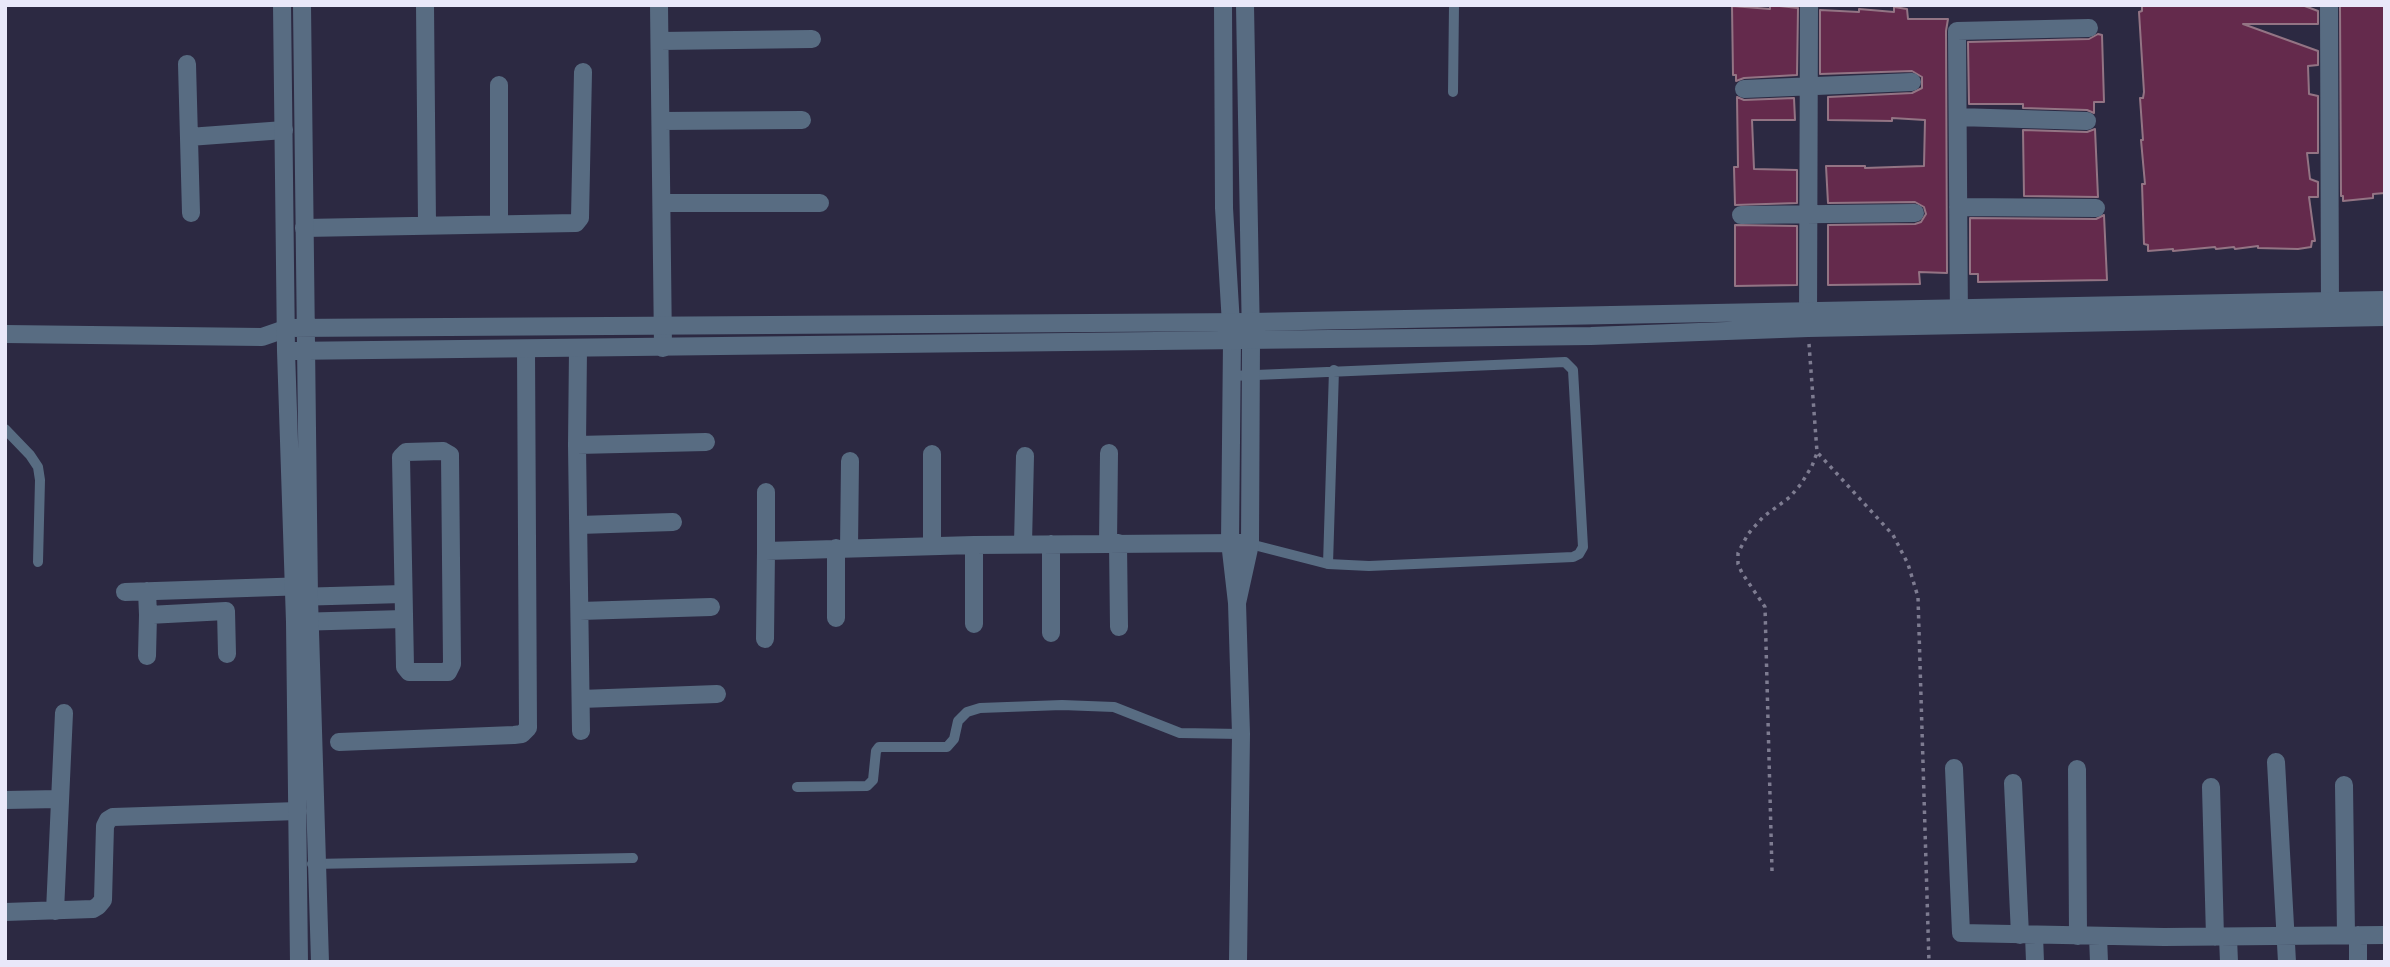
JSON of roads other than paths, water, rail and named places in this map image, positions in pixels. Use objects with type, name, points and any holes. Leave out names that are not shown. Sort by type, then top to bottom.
[{"type":"street","points":[[282,5],[284,130],[296,327],[305,351],[301,592]]},
{"type":"street","points":[[299,962],[307,864],[303,622],[286,351],[296,327],[304,228],[302,5]]},
{"type":"street","points":[[425,5],[427,224]]},
{"type":"street","points":[[659,5],[663,348]]},
{"type":"street","points":[[1223,5],[1224,208],[1232,323],[1230,542],[1237,603],[1241,734],[1238,962]]},
{"type":"street","points":[[1237,603],[1250,544],[1251,341],[1245,5]]},
{"type":"street","points":[[1808,319],[1809,5]]},
{"type":"street","points":[[2329,5],[2330,309]]},
{"type":"street","points":[[1959,316],[1957,31],[2089,28]]},
{"type":"street","points":[[660,41],[812,39]]},
{"type":"street","points":[[187,64],[191,214]]},
{"type":"street","points":[[304,228],[576,223],[583,72]]},
{"type":"street","points":[[1744,89],[1912,82]]},
{"type":"street","points":[[499,85],[499,224]]},
{"type":"street","points":[[1958,117],[2087,121]]},
{"type":"street","points":[[660,121],[803,120]]},
{"type":"street","points":[[188,136],[284,130]]},
{"type":"street","points":[[662,204],[820,203]]},
{"type":"street","points":[[1958,207],[2096,208]]},
{"type":"street","points":[[1741,215],[1915,213]]},
{"type":"street","points":[[5,334],[262,337],[296,327],[1808,319],[2330,309],[2385,300]]},
{"type":"street","points":[[2330,309],[2385,317]]},
{"type":"street","points":[[262,337],[286,351],[526,350],[1591,336],[1808,319]]},
{"type":"street","points":[[578,349],[581,731]]},
{"type":"street","points":[[339,742],[514,735],[522,734],[528,728],[526,350]]},
{"type":"street","points":[[577,445],[706,442]]},
{"type":"street","points":[[405,452],[447,452],[450,455],[452,664],[448,672],[406,670],[403,594],[401,457],[405,452]]},
{"type":"street","points":[[1109,453],[1119,627]]},
{"type":"street","points":[[932,454],[932,546]]},
{"type":"street","points":[[1023,544],[1025,456]]},
{"type":"street","points":[[836,618],[850,461]]},
{"type":"street","points":[[765,639],[766,492]]},
{"type":"street","points":[[579,525],[673,522]]},
{"type":"street","points":[[766,551],[1023,544],[1250,544]]},
{"type":"street","points":[[1051,544],[1051,633]]},
{"type":"street","points":[[974,545],[974,624]]},
{"type":"street","points":[[226,589],[227,654]]},
{"type":"street","points":[[125,592],[226,589],[403,594]]},
{"type":"street","points":[[147,591],[147,656]]},
{"type":"street","points":[[580,611],[711,607]]},
{"type":"street","points":[[148,615],[226,611]]},
{"type":"street","points":[[303,622],[404,619]]},
{"type":"street","points":[[303,622],[298,811],[320,962]]},
{"type":"street","points":[[581,699],[718,694]]},
{"type":"street","points":[[55,911],[64,713]]},
{"type":"street","points":[[2276,762],[2287,962]]},
{"type":"street","points":[[1954,768],[1961,933],[2222,937],[2385,935]]},
{"type":"street","points":[[2077,769],[2078,936]]},
{"type":"street","points":[[2013,783],[2027,935],[2035,962]]},
{"type":"street","points":[[2344,785],[2352,935],[2358,962]]},
{"type":"street","points":[[2211,787],[2222,937],[2229,962]]},
{"type":"street","points":[[5,800],[59,799]]},
{"type":"street","points":[[5,912],[93,909],[103,900],[105,826],[113,817],[298,811]]},
{"type":"street","points":[[2098,936],[2099,962]]},
{"type":"lane","points":[[1453,92],[1454,5]]},
{"type":"lane","points":[[1232,376],[1251,373],[1565,362],[1573,370],[1583,547],[1579,554],[1573,557],[1370,566],[1328,564],[1250,544]]},
{"type":"lane","points":[[1328,564],[1334,370]]},
{"type":"lane","points":[[5,429],[38,467],[38,562]]},
{"type":"lane","points":[[797,787],[867,786],[873,780],[876,751],[879,747],[947,747],[954,739],[958,721],[967,712],[980,708],[1062,705],[1114,708],[1180,733],[1241,734]]},
{"type":"lane","points":[[307,864],[633,858]]}]
